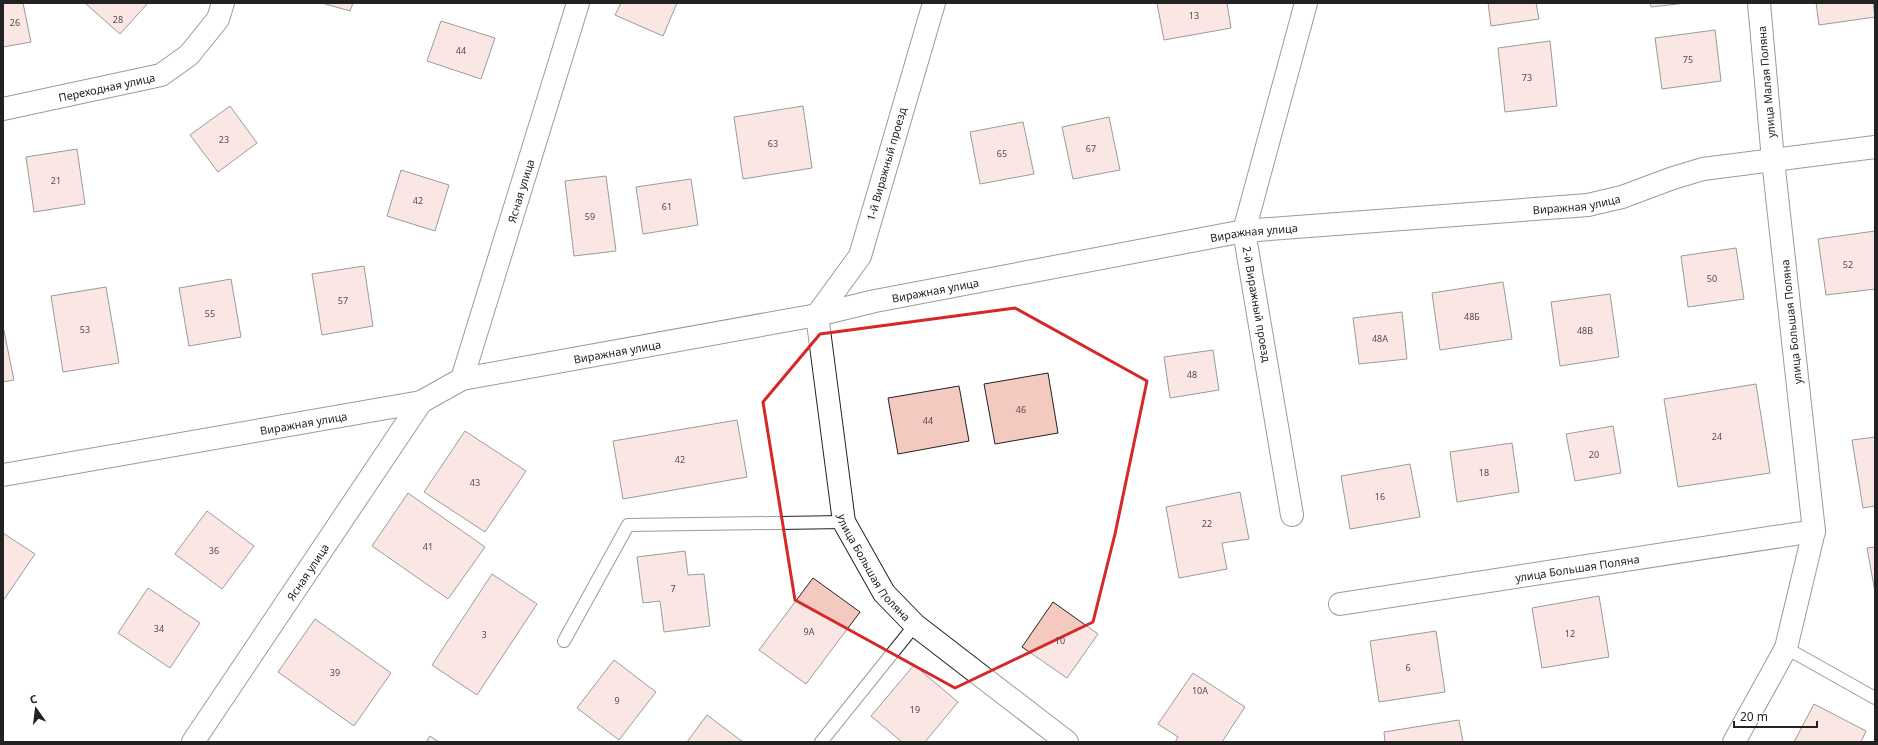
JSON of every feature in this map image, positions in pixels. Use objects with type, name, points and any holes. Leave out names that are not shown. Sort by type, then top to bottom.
[{"type":"street","name":"Переходная улица","points":[[3,108],[161,75],[189,55],[218,19],[223,3]]},
{"type":"street","name":"Ясная улица","points":[[462,379],[578,3]]},
{"type":"street","name":"1-й Виражный проезд","points":[[817,315],[860,256],[934,3]]},
{"type":"street","name":"2-й Виражный проезд","points":[[1292,515],[1244,231],[1306,3]]},
{"type":"street","name":"улица Малая Поляна","points":[[1759,3],[1773,160]]},
{"type":"street","name":"Виражная улица","points":[[3,475],[421,402],[462,379],[817,315],[875,301],[1244,231],[1588,205],[1622,197],[1673,178],[1703,169],[1875,147]]},
{"type":"street","name":"улица Большая Поляна","points":[[1734,742],[1786,648],[1814,532],[1773,160]]},
{"type":"street","name":"улица Большая Поляна","points":[[817,315],[844,522],[884,593],[915,625],[1067,742]]},
{"type":"street","name":"Ясная улица","points":[[193,742],[421,402]]},
{"type":"street","name":"улица Большая Поляна","points":[[1340,604],[1814,532]]},
{"type":"lane","points":[[564,641],[628,525],[844,522]]},
{"type":"lane","points":[[821,742],[915,625]]},
{"type":"lane","points":[[1786,648],[1875,698]]},
{"type":"highlighted area","points":[[1015,308],[1147,381],[1115,534],[1093,622],[955,688],[795,600],[763,402],[820,334]]},
{"type":"building","points":[[3,3],[23,3],[31,42],[3,47]]},
{"type":"building","points":[[85,3],[148,3],[120,34]]},
{"type":"building","points":[[322,3],[353,3],[350,11]]},
{"type":"building","points":[[621,3],[677,3],[663,36],[615,15]]},
{"type":"building","points":[[1157,3],[1227,3],[1231,28],[1164,40]]},
{"type":"building","points":[[1488,3],[1536,3],[1539,19],[1491,26]]},
{"type":"building","points":[[1650,3],[1686,3],[1651,7]]},
{"type":"building","points":[[1816,3],[1873,3],[1875,17],[1819,25]]},
{"type":"building","points":[[441,21],[495,38],[481,79],[427,61]]},
{"type":"building","points":[[1715,30],[1721,81],[1662,89],[1655,38]]},
{"type":"building","points":[[1550,41],[1557,106],[1505,112],[1498,48]]},
{"type":"building","points":[[230,106],[257,143],[218,172],[190,135]]},
{"type":"building","points":[[803,106],[812,168],[743,179],[734,117]]},
{"type":"building","points":[[1109,117],[1120,170],[1073,179],[1062,127]]},
{"type":"building","points":[[1023,122],[1034,174],[980,184],[970,132]]},
{"type":"building","points":[[77,149],[85,204],[34,212],[26,157]]},
{"type":"building","points":[[401,170],[449,185],[435,231],[387,216]]},
{"type":"building","points":[[606,176],[616,251],[574,256],[565,181]]},
{"type":"building","points":[[691,179],[698,225],[643,234],[636,187]]},
{"type":"building","points":[[1875,231],[1875,289],[1826,295],[1818,239]]},
{"type":"building","points":[[1736,248],[1744,299],[1688,307],[1681,256]]},
{"type":"building","points":[[364,266],[373,326],[322,335],[312,274]]},
{"type":"building","points":[[231,279],[241,337],[189,346],[179,288]]},
{"type":"building","points":[[1503,282],[1512,339],[1440,350],[1432,293]]},
{"type":"building","points":[[106,287],[119,363],[63,372],[51,296]]},
{"type":"building","points":[[1610,294],[1619,357],[1560,366],[1551,302]]},
{"type":"building","points":[[1402,312],[1407,359],[1359,364],[1353,318]]},
{"type":"building","points":[[3,326],[14,380],[3,382]]},
{"type":"building","points":[[1213,350],[1219,390],[1170,398],[1164,357]]},
{"type":"building","points":[[1048,373],[1058,433],[995,444],[984,384]]},
{"type":"building","points":[[1756,384],[1770,473],[1678,487],[1664,399]]},
{"type":"building","points":[[959,386],[969,441],[898,454],[888,398]]},
{"type":"building","points":[[737,420],[747,477],[623,499],[613,441]]},
{"type":"building","points":[[1613,426],[1621,473],[1575,481],[1566,434]]},
{"type":"building","points":[[465,431],[526,471],[485,532],[424,492]]},
{"type":"building","points":[[1875,437],[1875,506],[1863,508],[1852,440]]},
{"type":"building","points":[[1512,443],[1519,492],[1457,502],[1450,452]]},
{"type":"building","points":[[1410,464],[1420,517],[1350,529],[1341,476]]},
{"type":"building","points":[[1240,492],[1249,539],[1222,543],[1227,569],[1179,578],[1166,507]]},
{"type":"building","points":[[408,493],[485,547],[448,599],[372,546]]},
{"type":"building","points":[[207,511],[254,546],[222,589],[175,554]]},
{"type":"building","points":[[3,533],[35,554],[3,601]]},
{"type":"building","points":[[1875,547],[1875,592],[1867,548]]},
{"type":"building","points":[[685,551],[688,575],[704,574],[710,626],[664,632],[660,601],[643,603],[637,557]]},
{"type":"building","points":[[492,574],[537,604],[477,695],[432,665]]},
{"type":"building","points":[[813,578],[860,612],[806,684],[759,650]]},
{"type":"building","points":[[148,588],[200,623],[170,668],[118,633]]},
{"type":"building","points":[[1599,596],[1609,657],[1542,668],[1532,608]]},
{"type":"building","points":[[1053,602],[1098,634],[1067,678],[1022,647]]},
{"type":"building","points":[[315,619],[391,673],[354,726],[278,672]]},
{"type":"building","points":[[1436,631],[1445,692],[1379,702],[1370,641]]},
{"type":"building","points":[[614,660],[656,692],[619,740],[577,708]]},
{"type":"building","points":[[914,665],[958,702],[925,742],[902,742],[871,716]]},
{"type":"building","points":[[1193,673],[1245,707],[1222,742],[1175,742],[1178,737],[1158,724]]},
{"type":"building","points":[[1814,704],[1866,731],[1861,742],[1794,742]]},
{"type":"building","points":[[707,715],[743,742],[687,742]]},
{"type":"building","points":[[1459,720],[1463,742],[1385,742],[1384,732]]},
{"type":"building","points":[[430,736],[439,742],[426,742]]}]
